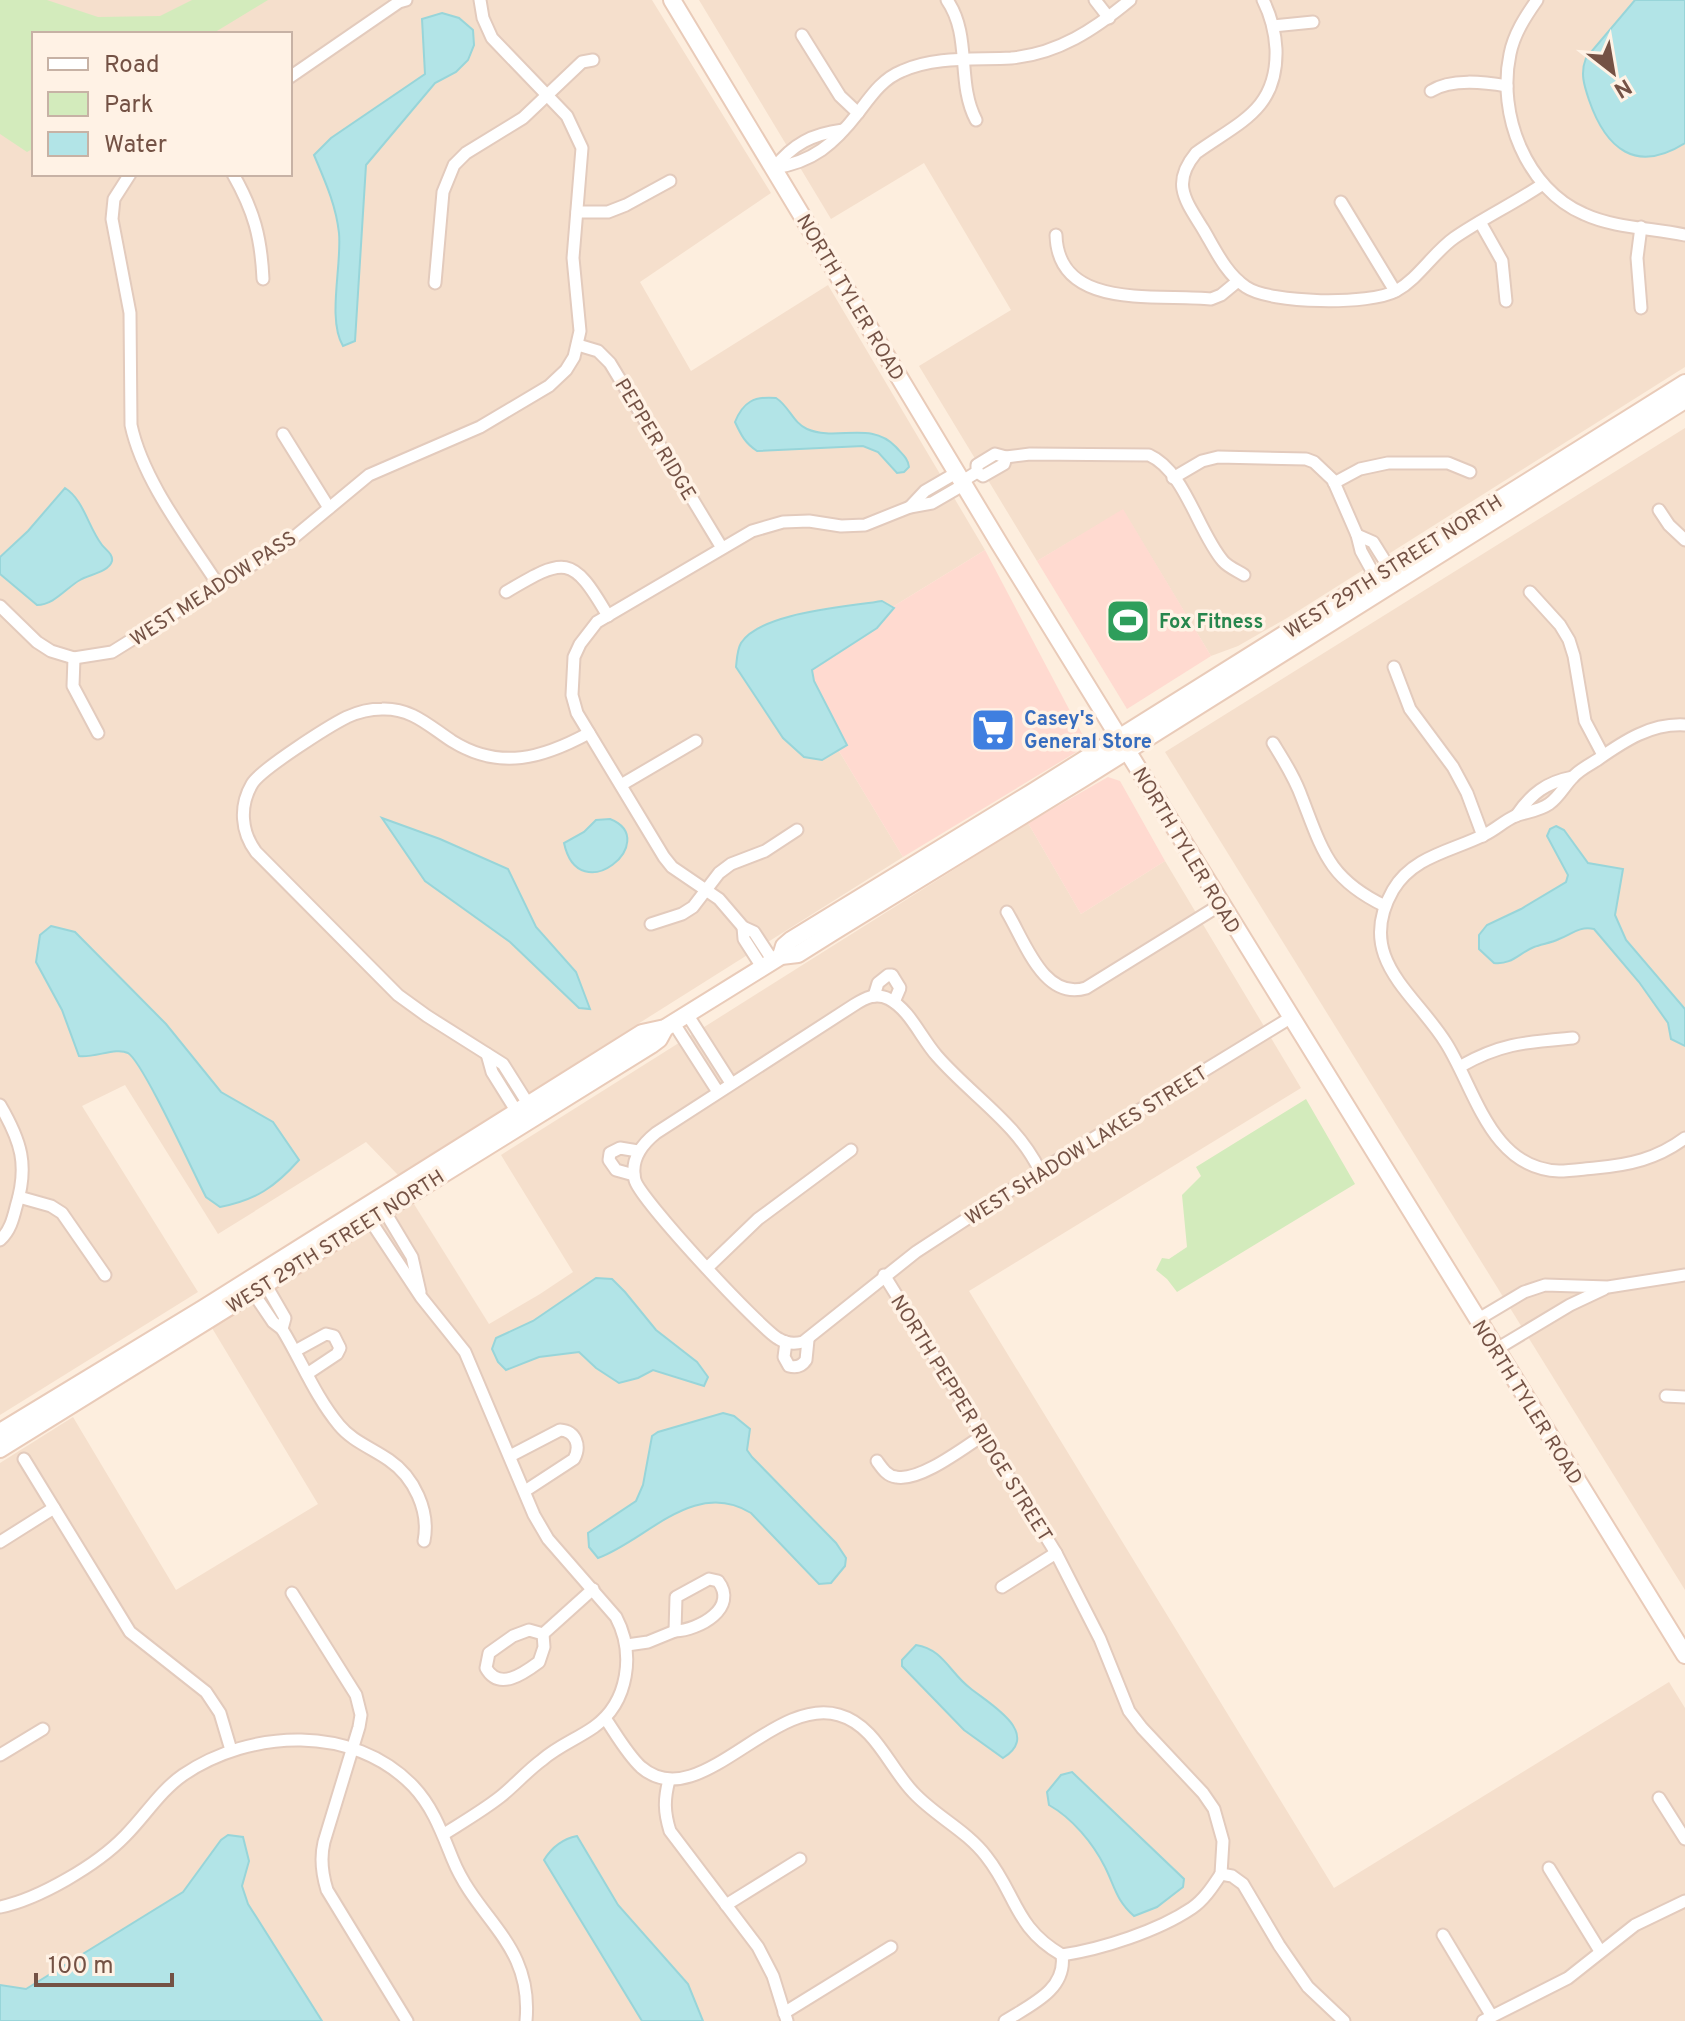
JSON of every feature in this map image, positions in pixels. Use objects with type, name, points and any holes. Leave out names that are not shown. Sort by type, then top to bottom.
[{"type":"main road","name":"NORTH TYLER ROAD","points":[[672,0],[1220,905],[1685,1655]]},
{"type":"main road","name":"WEST 29TH STREET NORTH","points":[[1386,579],[1685,383]]},
{"type":"main road","name":"WEST 29TH STREET NORTH","points":[[0,1449],[77,1393],[526,1113],[651,1045],[675,1021],[772,961],[798,954],[963,843],[1386,579],[1685,400]]},
{"type":"main road","name":"WEST 29TH STREET NORTH","points":[[0,1432],[77,1393]]},
{"type":"street","points":[[292,76],[406,0]]},
{"type":"street","points":[[480,0],[486,29],[492,38],[567,116],[582,148],[573,258],[580,331],[578,345]]},
{"type":"street","points":[[947,0],[963,38],[967,103],[976,120]]},
{"type":"street","points":[[1095,0],[1109,18]]},
{"type":"street","points":[[774,168],[788,150],[807,138],[843,130],[871,94],[901,71],[920,64],[1014,58],[1067,44],[1109,18],[1130,0]]},
{"type":"street","points":[[1263,0],[1273,26],[1275,70],[1270,91],[1252,114],[1196,153],[1185,169],[1182,180],[1187,203],[1238,281],[1254,292],[1275,298],[1368,300],[1395,291],[1408,283],[1445,245],[1543,184]]},
{"type":"street","points":[[1537,0],[1518,29],[1510,54],[1507,86],[1510,117],[1516,137],[1543,184],[1563,202],[1600,221],[1685,235]]},
{"type":"street","points":[[1273,26],[1313,22]]},
{"type":"street","points":[[802,35],[840,96],[858,113]]},
{"type":"street","points":[[435,283],[443,192],[454,165],[466,153],[523,118],[582,62],[593,60]]},
{"type":"street","points":[[1431,91],[1452,83],[1507,86]]},
{"type":"street","points":[[129,176],[114,199],[112,219],[130,313],[131,425],[134,440],[145,467],[219,586]]},
{"type":"street","points":[[234,176],[254,216],[261,246],[263,279]]},
{"type":"street","points":[[577,212],[608,212],[670,181]]},
{"type":"street","points":[[1341,202],[1395,291]]},
{"type":"street","points":[[1480,222],[1502,261],[1506,301]]},
{"type":"street","points":[[1641,227],[1637,258],[1641,308]]},
{"type":"street","points":[[1056,235],[1057,250],[1073,275],[1084,284],[1107,294],[1211,299],[1238,281]]},
{"type":"street","name":"WEST MEADOW PASS","points":[[74,658],[100,655],[119,648],[287,543],[369,475],[480,427],[549,386],[566,370],[578,345]]},
{"type":"street","name":"PEPPER RIDGE","points":[[578,345],[598,351],[610,363],[722,548]]},
{"type":"street","points":[[283,434],[329,508]]},
{"type":"street","points":[[772,961],[754,932],[743,927],[708,890],[672,867],[577,713],[572,695],[574,657],[597,622],[752,531],[783,522],[865,525],[910,507],[932,503],[960,480],[977,472],[983,476],[1004,464],[1006,457],[1030,454],[1149,455],[1165,466],[1224,563],[1244,575]]},
{"type":"street","points":[[1173,478],[1202,461],[1218,457],[1306,459],[1324,470],[1334,483],[1357,535],[1373,542],[1386,579]]},
{"type":"street","points":[[1334,483],[1360,469],[1388,463],[1448,463],[1470,472]]},
{"type":"street","points":[[1659,510],[1685,540]]},
{"type":"street","points":[[506,592],[544,569],[557,566],[569,568],[587,580],[608,616]]},
{"type":"street","points":[[1530,592],[1560,625],[1569,640],[1585,721],[1603,755]]},
{"type":"street","points":[[0,606],[37,642],[51,651],[74,658],[73,686],[98,733]]},
{"type":"street","points":[[1394,667],[1410,709],[1460,780],[1483,836]]},
{"type":"street","points":[[526,1113],[503,1064],[398,995],[256,852],[249,843],[243,818],[246,800],[259,776],[345,718],[364,711],[385,709],[406,712],[425,720],[451,741],[472,752],[510,759],[559,750],[589,733]]},
{"type":"street","points":[[1685,725],[1647,730],[1619,743],[1573,777],[1562,793],[1547,805],[1516,816],[1483,836],[1430,857],[1410,870],[1394,887],[1385,906],[1382,925],[1383,948],[1395,980],[1442,1036],[1461,1066],[1498,1140],[1517,1157],[1537,1167],[1558,1171],[1627,1165],[1649,1159],[1685,1138]]},
{"type":"street","points":[[621,785],[696,741]]},
{"type":"street","points":[[1273,743],[1291,771],[1328,862],[1361,895],[1385,906]]},
{"type":"street","points":[[1516,816],[1540,789],[1553,781],[1573,777]]},
{"type":"street","points":[[651,924],[693,907],[719,873],[731,864],[765,851],[797,830]]},
{"type":"street","points":[[1007,912],[1050,982],[1063,990],[1075,991],[1086,988],[1220,905]]},
{"type":"street","points":[[874,996],[878,983],[892,975],[900,988],[894,1002]]},
{"type":"street","points":[[808,1340],[795,1344],[772,1335],[707,1268],[637,1187],[634,1175],[638,1151],[656,1133],[854,1005],[874,996],[883,996],[903,1009],[939,1058],[1010,1125],[1040,1171]]},
{"type":"street","name":"WEST SHADOW LAKES STREET","points":[[884,1275],[1040,1171],[1290,1018]]},
{"type":"street","points":[[675,1021],[731,1083]]},
{"type":"street","points":[[675,1021],[718,1092]]},
{"type":"street","points":[[1461,1066],[1487,1051],[1515,1043],[1573,1038]]},
{"type":"street","points":[[487,1054],[492,1072],[501,1087],[526,1113]]},
{"type":"street","points":[[501,1087],[512,1080]]},
{"type":"street","points":[[0,1105],[14,1128],[24,1171],[11,1223],[0,1240]]},
{"type":"street","points":[[634,1175],[616,1170],[609,1160],[610,1153],[620,1148],[638,1151]]},
{"type":"street","points":[[707,1268],[758,1219],[851,1150]]},
{"type":"street","points":[[19,1197],[51,1206],[62,1213],[105,1275]]},
{"type":"street","points":[[374,1210],[421,1297],[465,1352],[534,1515],[548,1539],[616,1617],[627,1645],[625,1680],[618,1700],[605,1718],[543,1759],[500,1797],[444,1834]]},
{"type":"street","points":[[374,1210],[412,1257],[421,1297]]},
{"type":"street","name":"NORTH PEPPER RIDGE STREET","points":[[786,1342],[783,1353],[786,1362],[789,1366],[799,1366],[806,1360],[808,1340],[884,1275],[1056,1553],[1100,1639],[1129,1711],[1214,1809],[1223,1841],[1221,1874]]},
{"type":"street","points":[[1477,1320],[1524,1292],[1545,1285],[1608,1287],[1685,1275]]},
{"type":"street","points":[[256,1283],[273,1322],[282,1329],[340,1426],[357,1441],[389,1460],[407,1478],[427,1521],[424,1541]]},
{"type":"street","points":[[1495,1350],[1570,1305],[1608,1287]]},
{"type":"street","points":[[295,1351],[326,1334],[339,1341],[337,1354],[307,1374]]},
{"type":"street","points":[[1666,1396],[1685,1397]]},
{"type":"street","points":[[510,1456],[560,1430],[573,1435],[577,1443],[578,1452],[574,1459],[525,1491]]},
{"type":"street","points":[[877,1461],[883,1471],[903,1478],[921,1473],[982,1436]]},
{"type":"street","points":[[24,1459],[130,1632],[193,1680],[214,1702],[231,1750]]},
{"type":"street","points":[[0,1542],[54,1508]]},
{"type":"street","points":[[1002,1587],[1056,1553]]},
{"type":"street","points":[[627,1645],[683,1631],[718,1612],[727,1594],[718,1581],[700,1582],[676,1597],[675,1631]]},
{"type":"street","points":[[543,1634],[593,1589]]},
{"type":"street","points":[[292,1593],[356,1695],[361,1715],[321,1853],[323,1877],[327,1890],[407,2021]]},
{"type":"street","points":[[529,1630],[543,1634],[544,1647],[539,1662],[508,1680],[500,1681],[490,1674],[486,1660],[494,1647],[529,1630]]},
{"type":"street","points":[[605,1718],[647,1772],[678,1781],[701,1772],[787,1721],[808,1713],[841,1715],[861,1726],[911,1790],[985,1854],[1027,1928],[1062,1955],[1064,1968],[1057,1984],[1005,2021]]},
{"type":"street","points":[[0,1755],[43,1729]]},
{"type":"street","points":[[0,1907],[35,1896],[101,1856],[124,1838],[163,1791],[182,1775],[231,1750],[279,1740],[332,1743],[382,1760],[414,1786],[424,1799],[444,1834],[458,1871],[519,1962],[527,2006],[526,2021]]},
{"type":"street","points":[[669,1780],[664,1797],[670,1831],[766,1961],[785,2017],[891,1947]]},
{"type":"street","points":[[1659,1798],[1685,1839]]},
{"type":"street","points":[[726,1905],[800,1859]]},
{"type":"street","points":[[1549,1868],[1600,1951]]},
{"type":"street","points":[[1062,1955],[1102,1948],[1173,1918],[1193,1908],[1221,1874],[1232,1876],[1243,1884],[1308,1987],[1344,2021]]},
{"type":"street","points":[[1443,1935],[1487,2018],[1568,1978],[1635,1925],[1685,1901]]},
{"type":"shaded area","points":[[0,0],[652,0],[771,193],[640,282],[691,371],[828,285],[985,550],[790,670],[903,857],[398,1175],[366,1142],[218,1234],[125,1085],[82,1106],[198,1292],[0,1415]]},
{"type":"shaded area","points":[[699,0],[1685,0],[1685,367],[1287,618],[1238,646],[1211,656],[1123,510],[1037,561],[919,366],[1011,310],[924,163],[831,219]]},
{"type":"shaded area","points":[[1685,428],[1685,1590],[1165,752]]},
{"type":"shaded area","points":[[1123,509],[1211,656],[1127,709],[1037,561]]},
{"type":"shaded area","points":[[985,550],[1088,745],[903,857],[790,670]]},
{"type":"shaded area","points":[[1108,777],[1120,781],[1165,861],[1081,914],[1028,823]]},
{"type":"shaded area","points":[[1028,823],[1081,914],[1165,861],[1301,1088],[969,1291],[1334,1888],[1669,1682],[1685,1708],[1685,2021],[0,2021],[0,1463],[73,1417],[176,1590],[318,1504],[212,1328],[414,1204],[489,1324],[540,1294],[573,1272],[501,1155]]},
{"type":"green space","points":[[0,0],[47,0],[98,17],[160,16],[192,0],[268,0],[215,32],[32,32],[32,149],[27,152],[0,134]]},
{"type":"green space","points":[[1306,1099],[1355,1184],[1177,1292],[1156,1270],[1162,1258],[1169,1259],[1187,1247],[1182,1195],[1201,1176],[1196,1167]]},
{"type":"water","points":[[1635,0],[1685,0],[1685,143],[1652,156],[1625,152],[1604,132],[1583,79],[1586,58]]},
{"type":"water","points":[[442,13],[459,18],[473,30],[474,45],[468,60],[456,72],[435,83],[366,165],[355,341],[343,346],[336,322],[338,223],[330,193],[314,155],[331,138],[425,74],[422,19]]},
{"type":"water","points":[[776,398],[807,429],[830,434],[864,433],[886,439],[904,456],[909,467],[897,473],[878,452],[863,446],[757,451],[749,445],[735,422],[750,402]]},
{"type":"water","points":[[65,488],[77,499],[112,561],[107,568],[80,580],[54,599],[37,605],[0,574],[0,557],[28,531]]},
{"type":"water","points":[[882,601],[894,608],[877,628],[812,670],[814,681],[847,745],[822,760],[804,757],[783,738],[736,667],[741,643],[751,633],[785,618]]},
{"type":"water","points":[[382,818],[508,869],[536,927],[576,972],[590,1009],[579,1008],[510,942],[425,881]]},
{"type":"water","points":[[610,819],[624,829],[627,841],[623,854],[612,865],[599,871],[585,871],[572,863],[564,843],[584,832],[596,820]]},
{"type":"water","points":[[1556,826],[1564,830],[1588,863],[1623,869],[1615,915],[1626,940],[1685,1009],[1685,1046],[1671,1039],[1668,1023],[1639,982],[1594,929],[1576,931],[1506,962],[1494,963],[1479,949],[1479,935],[1487,925],[1566,882],[1568,875],[1547,836],[1550,829]]},
{"type":"water","points":[[51,926],[75,932],[166,1024],[221,1092],[273,1122],[299,1160],[282,1178],[264,1191],[233,1204],[220,1207],[206,1197],[156,1096],[128,1053],[79,1056],[62,1010],[36,962],[40,935]]},
{"type":"water","points":[[596,1278],[612,1279],[656,1330],[697,1362],[708,1377],[704,1386],[653,1370],[619,1383],[579,1352],[539,1357],[506,1370],[498,1362],[492,1349],[496,1338],[533,1321]]},
{"type":"water","points":[[723,1413],[734,1416],[750,1429],[747,1450],[752,1457],[836,1543],[846,1558],[845,1566],[831,1583],[819,1584],[751,1513],[730,1504],[710,1503],[690,1507],[598,1558],[589,1547],[588,1533],[636,1501],[643,1485],[652,1436]]},
{"type":"water","points":[[916,1645],[940,1656],[963,1682],[1008,1719],[1017,1739],[1014,1748],[1003,1758],[964,1730],[902,1666],[902,1660]]},
{"type":"water","points":[[1072,1772],[1184,1879],[1183,1887],[1157,1907],[1134,1916],[1128,1910],[1088,1840],[1074,1824],[1049,1805],[1047,1792],[1061,1775]]},
{"type":"water","points":[[228,1835],[243,1837],[249,1861],[242,1886],[248,1904],[322,2021],[0,2021],[0,1985],[26,1989],[183,1892]]},
{"type":"water","points":[[577,1836],[618,1905],[688,1984],[703,2021],[642,2021],[544,1860],[558,1844]]},
{"type":"place","name":"Fox Fitness","points":[[1128,621]]},
{"type":"place","name":"Casey's General Store","points":[[993,730]]}]
